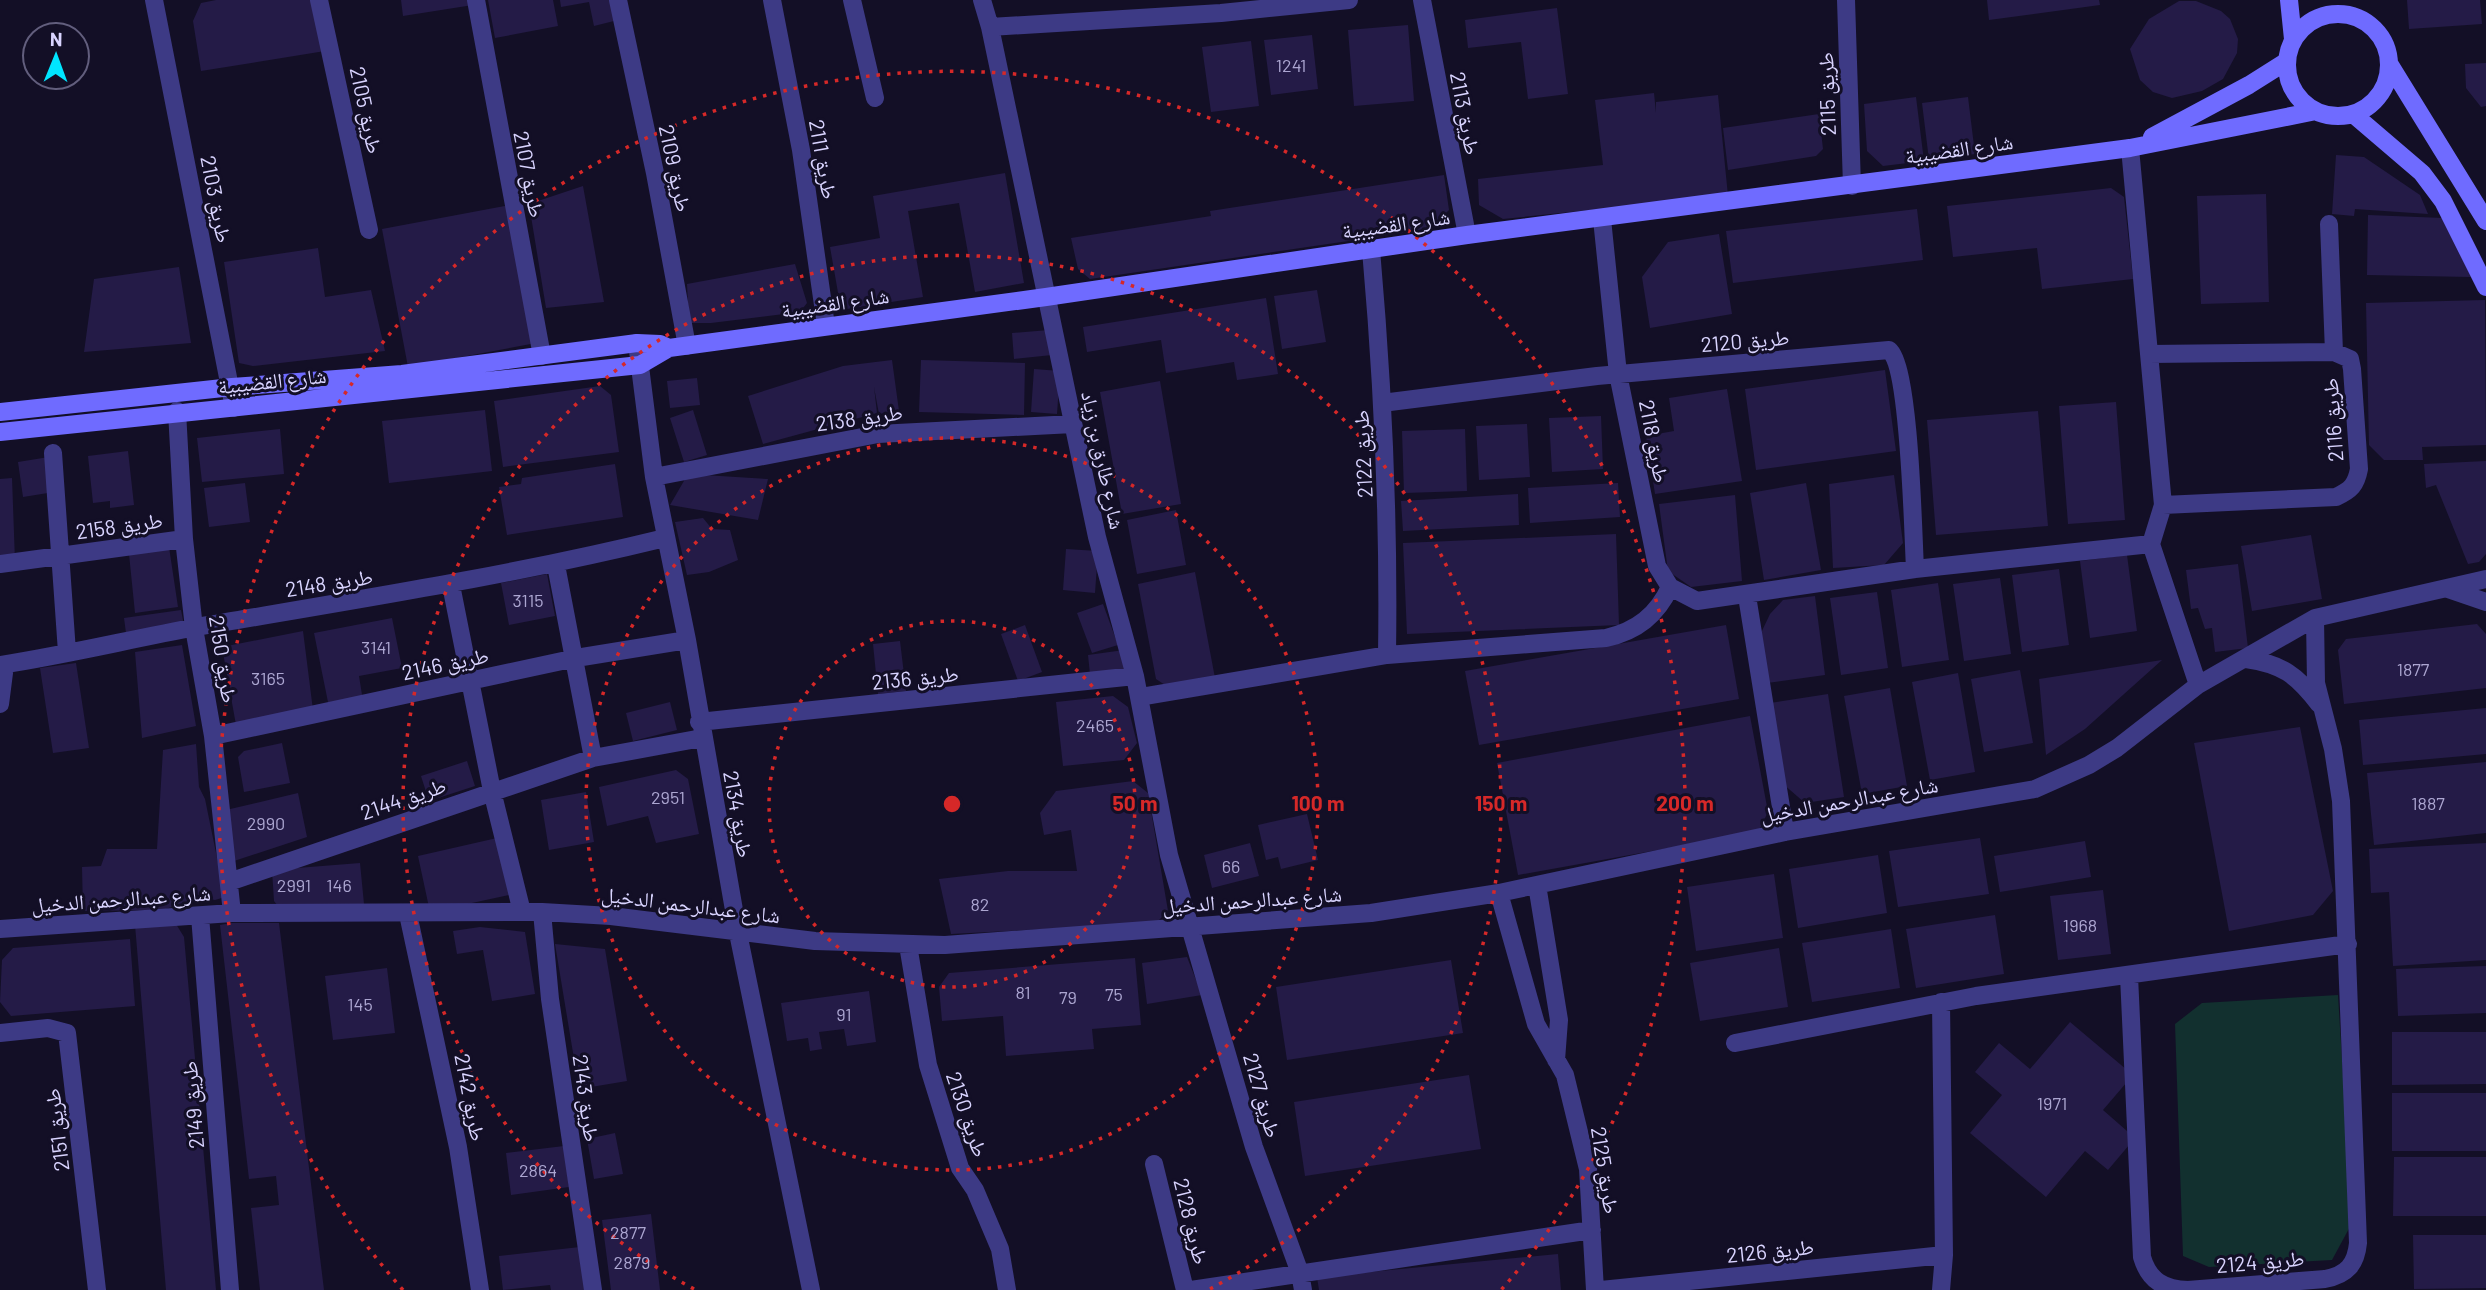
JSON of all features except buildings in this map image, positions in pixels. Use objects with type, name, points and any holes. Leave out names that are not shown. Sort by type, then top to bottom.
[{"type":"street","name":"طريق 2103","points":[[154,0],[234,408]]},
{"type":"street","name":"طريق 2105","points":[[320,0],[369,230]]},
{"type":"street","name":"طريق 2107","points":[[475,0],[542,356]]},
{"type":"street","name":"طريق 2109","points":[[618,0],[678,347]]},
{"type":"street","name":"طريق 2111","points":[[772,0],[801,150],[826,326]]},
{"type":"street","points":[[852,0],[875,98]]},
{"type":"street","name":"شارع طارق بن زياد","points":[[982,0],[990,27],[1097,537],[1140,697],[1169,855],[1191,927]]},
{"type":"street","points":[[1200,0],[1221,13]]},
{"type":"street","points":[[990,27],[1221,13],[1349,0]]},
{"type":"street","name":"طريق 2113","points":[[1422,0],[1466,235]]},
{"type":"street","name":"طريق 2115","points":[[1846,0],[1852,186]]},
{"type":"street","points":[[2289,0],[2293,39],[2287,72],[2295,93],[2316,111],[2334,116],[2353,114],[2370,105],[2382,92],[2390,65]]},
{"type":"street","points":[[2293,39],[2315,18],[2339,7],[2365,20],[2378,32],[2387,48],[2390,65],[2486,221]]},
{"type":"street","name":"شارع القضيبية","points":[[2130,148],[2238,91],[2287,61]]},
{"type":"street","name":"شارع القضيبية","points":[[0,432],[177,411],[234,408],[640,365],[678,347],[1046,298],[1466,235],[2130,148],[2316,111]]},
{"type":"street","points":[[2353,114],[2422,173],[2443,201],[2486,287]]},
{"type":"street","points":[[2130,148],[2163,505],[2151,544],[2197,685]]},
{"type":"street","name":"طريق 2118","points":[[1602,219],[1618,374],[1657,565],[1670,587]]},
{"type":"street","points":[[2329,225],[2334,352]]},
{"type":"street","name":"طريق 2122","points":[[1371,250],[1388,525],[1387,655]]},
{"type":"street","name":"شارع القضيبية","points":[[0,412],[232,387],[402,374],[636,343],[678,347]]},
{"type":"street","name":"طريق 2134","points":[[636,343],[665,538],[687,640],[738,933],[811,1290]]},
{"type":"street","name":"طريق 2120","points":[[1382,403],[1618,374],[1889,350],[1895,355],[1899,367],[1905,406],[1916,569]]},
{"type":"street","name":"طريق 2116","points":[[2149,354],[2334,352],[2350,359],[2352,369],[2359,469],[2357,482],[2350,490],[2336,497],[2163,505]]},
{"type":"street","points":[[175,393],[177,411]]},
{"type":"street","points":[[27,408],[28,428]]},
{"type":"street","name":"طريق 2150","points":[[177,411],[184,539],[194,628],[214,736],[232,913]]},
{"type":"street","name":"طريق 2138","points":[[654,477],[878,434],[1073,424]]},
{"type":"street","name":"طريق 2158","points":[[53,453],[67,652]]},
{"type":"street","name":"طريق 2148","points":[[2,665],[194,628],[556,565],[665,538]]},
{"type":"street","name":"طريق 2158","points":[[0,564],[184,539]]},
{"type":"street","points":[[1140,697],[1387,655],[1624,634],[1647,620],[1670,587],[1697,601],[1747,596],[1916,569],[2151,544]]},
{"type":"street","points":[[556,565],[576,658],[593,758]]},
{"type":"street","name":"شارع عبدالرحمن الدخيل","points":[[0,929],[232,913],[542,912],[611,916],[815,941],[908,945],[1371,913],[1499,893],[1785,832],[2035,789],[2071,774],[2117,748],[2197,685],[2315,618],[2486,579]]},
{"type":"street","points":[[451,585],[492,791],[522,912]]},
{"type":"street","points":[[2445,588],[2486,603]]},
{"type":"street","points":[[1747,596],[1785,832]]},
{"type":"street","name":"طريق 2124","points":[[2129,976],[2142,1257],[2146,1272],[2158,1283],[2172,1289],[2188,1290],[2325,1279],[2339,1276],[2350,1269],[2357,1256],[2358,1243],[2348,944],[2340,801],[2331,737],[2319,704],[2314,663],[2315,618]]},
{"type":"street","name":"طريق 2146","points":[[214,736],[576,658],[687,640]]},
{"type":"street","name":"طريق 2124","points":[[2246,659],[2272,663],[2291,673],[2319,704]]},
{"type":"street","points":[[0,704],[2,665]]},
{"type":"street","name":"طريق 2136","points":[[701,730],[1135,676]]},
{"type":"street","name":"طريق 2144","points":[[229,882],[593,758],[701,730]]},
{"type":"street","name":"طريق 2125","points":[[1537,885],[1559,1020],[1556,1060]]},
{"type":"street","name":"طريق 2125","points":[[1499,893],[1536,1024],[1565,1075],[1588,1169],[1595,1290]]},
{"type":"street","name":"طريق 2143","points":[[542,912],[550,999],[593,1290]]},
{"type":"street","name":"طريق 2142","points":[[408,914],[458,1147],[480,1290]]},
{"type":"street","name":"طريق 2149","points":[[200,916],[230,1290]]},
{"type":"street","name":"طريق 2127","points":[[1191,927],[1254,1147],[1301,1282]]},
{"type":"street","points":[[1735,1043],[1941,1002],[2348,944]]},
{"type":"street","name":"طريق 2130","points":[[908,945],[928,1065],[960,1168],[975,1190],[1000,1249],[1007,1290]]},
{"type":"street","points":[[1941,1002],[1944,1255],[1941,1290]]},
{"type":"street","name":"طريق 2151","points":[[0,1032],[48,1028],[67,1033],[97,1290]]},
{"type":"street","name":"طريق 2128","points":[[1154,1164],[1188,1290]]},
{"type":"street","points":[[1188,1290],[1301,1282],[1592,1230]]},
{"type":"street","name":"طريق 2126","points":[[1601,1290],[1944,1255]]},
{"type":"green space","points":[[2338,995],[2352,1223],[2332,1260],[2209,1267],[2183,1256],[2175,1024],[2202,1003]]}]
